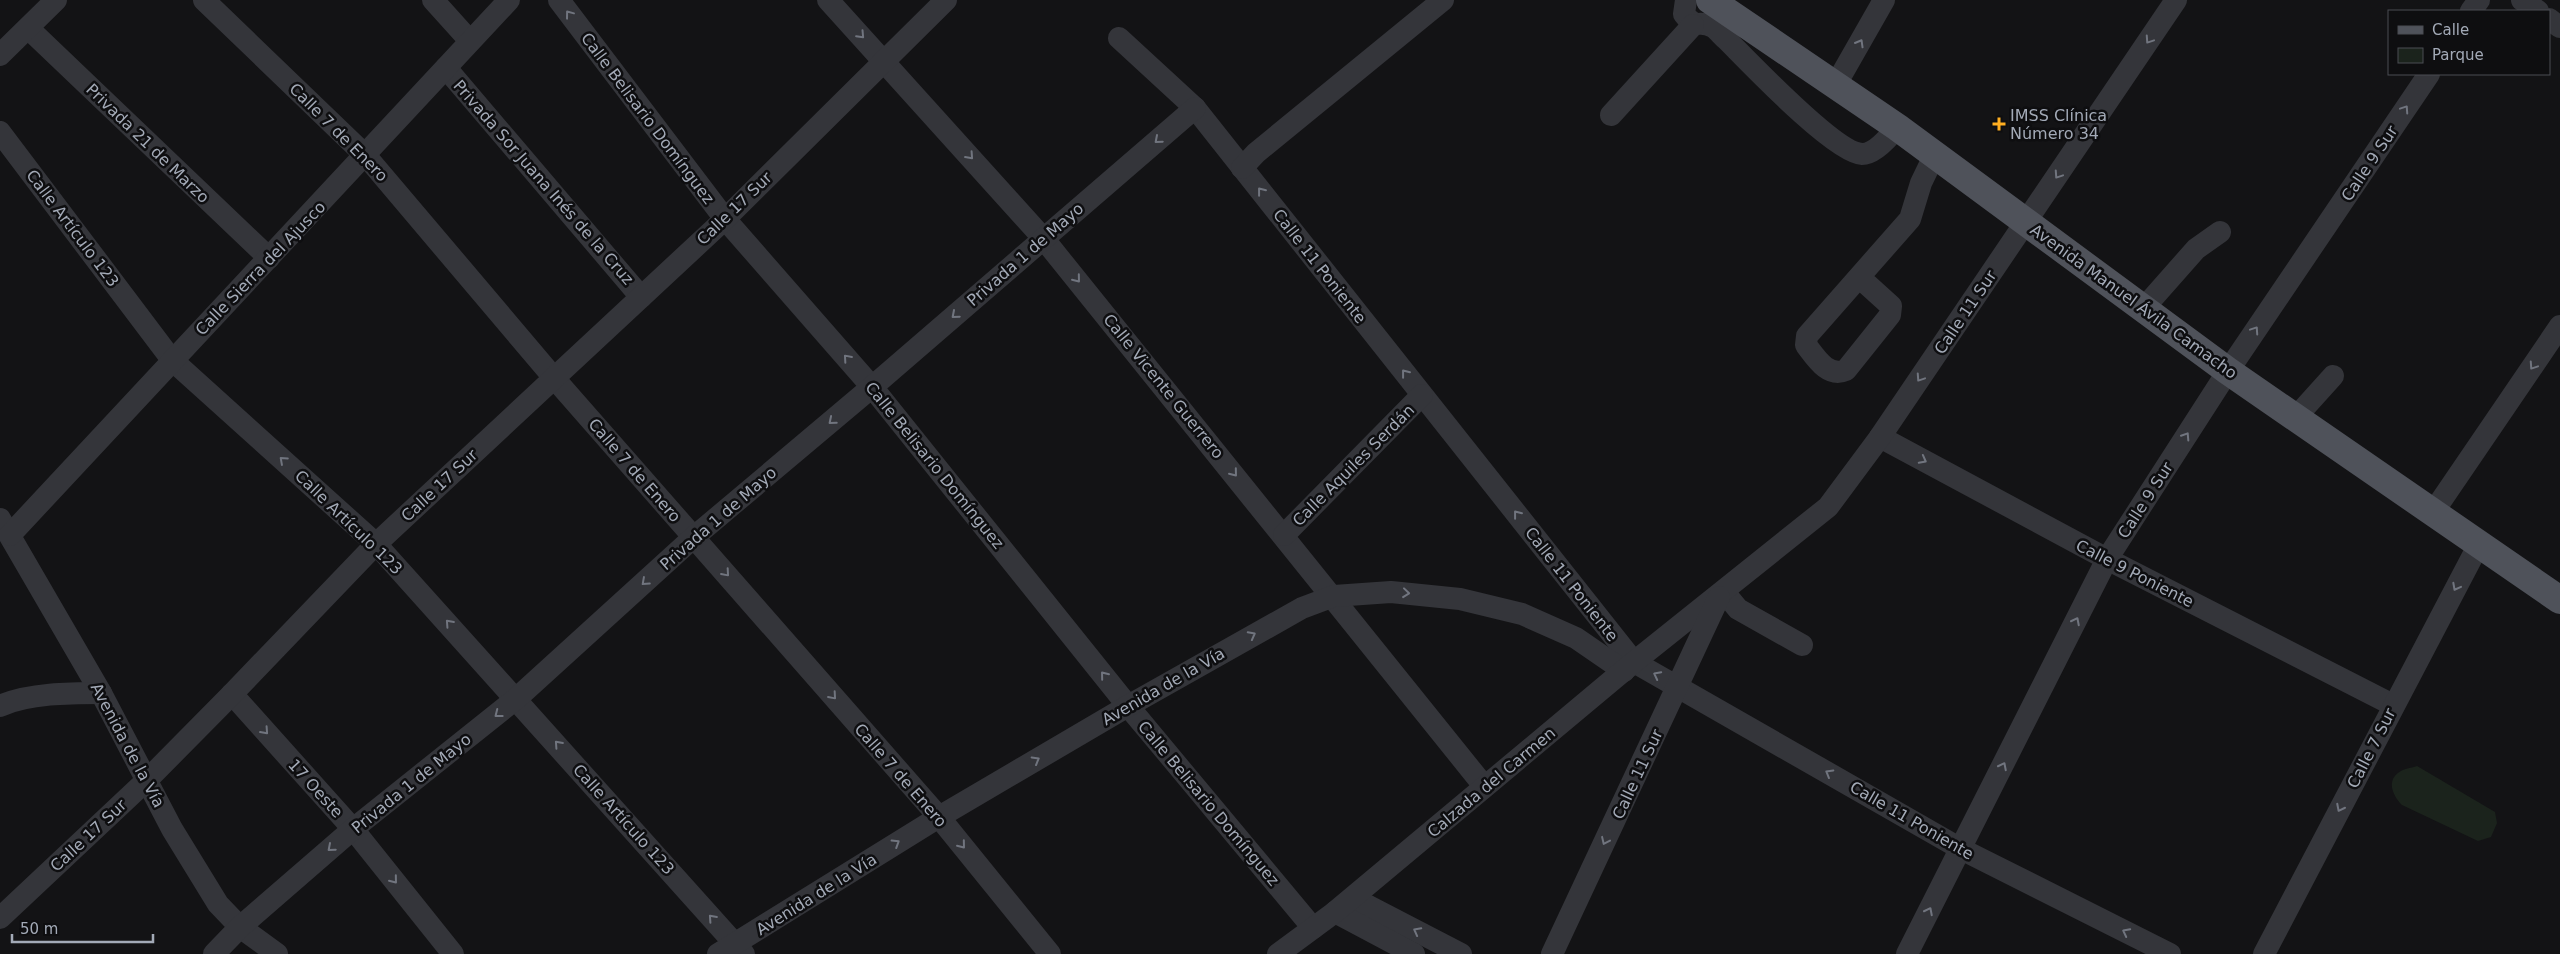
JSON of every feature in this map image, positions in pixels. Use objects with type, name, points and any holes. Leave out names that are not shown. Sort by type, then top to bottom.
[{"type":"main road","name":"Avenida Manuel Ávila Camacho","points":[[1710,0],[1897,127],[2228,370],[2560,600]]},
{"type":"street","points":[[0,55],[56,0]]},
{"type":"street","name":"Calle 7 de Enero","points":[[204,0],[366,156],[554,378],[939,817],[1050,954]]},
{"type":"street","points":[[433,0],[470,41]]},
{"type":"street","name":"Calle Sierra del Ajusco","points":[[5,527],[172,360],[366,156],[509,0]]},
{"type":"street","name":"Calle Belisario Domínguez","points":[[559,0],[725,218],[872,387],[1128,706],[1313,928]]},
{"type":"street","name":"Calle Vicente Guerrero","points":[[828,0],[885,60],[1043,238],[1334,596],[1484,786]]},
{"type":"street","name":"Calle 17 Sur","points":[[0,918],[148,779],[376,544],[725,218],[946,0]]},
{"type":"street","points":[[1242,168],[1443,0]]},
{"type":"street","points":[[1686,0],[1684,14],[1693,25],[1714,28],[1763,77],[1821,129],[1854,153],[1864,154],[1872,151],[1897,127]]},
{"type":"street","points":[[1835,86],[1884,0]]},
{"type":"street","name":"Calle 11 Sur","points":[[1703,608],[1828,507],[1880,436],[2027,222],[2176,0]]},
{"type":"street","points":[[2522,0],[2537,10]]},
{"type":"street","points":[[1612,115],[1693,25]]},
{"type":"street","name":"Privada 21 de Marzo","points":[[28,28],[269,258]]},
{"type":"street","name":"Calle 11 Poniente","points":[[1120,38],[1194,108],[1422,395],[1629,667],[1679,686],[1961,849],[2170,954]]},
{"type":"street","name":"Privada Sor Juana Inés de la Cruz","points":[[446,68],[641,296]]},
{"type":"street","name":"Calle 9 Sur","points":[[1907,954],[2107,559],[2228,370],[2428,75]]},
{"type":"street","name":"Privada 1 de Mayo","points":[[214,954],[240,927],[353,828],[517,698],[694,537],[872,387],[1194,108]]},
{"type":"street","name":"Calle Artículo 123","points":[[0,132],[172,360],[376,544],[517,698],[739,949]]},
{"type":"street","points":[[1859,277],[1910,219],[1921,183],[1935,154]]},
{"type":"street","points":[[2143,309],[2196,249],[2220,232]]},
{"type":"street","points":[[2434,511],[2560,326]]},
{"type":"street","points":[[2296,417],[2333,376]]},
{"type":"street","name":"Calle Aquiles Serdán","points":[[1284,535],[1422,395]]},
{"type":"street","name":"Calle 9 Poniente","points":[[1880,436],[2107,559],[2393,705]]},
{"type":"street","name":"Avenida de la Vía","points":[[5,527],[101,693],[148,779],[172,829],[218,904],[240,927],[277,954]]},
{"type":"street","name":"Calle 7 Sur","points":[[2264,954],[2479,544]]},
{"type":"street","name":"Avenida de la Vía","points":[[739,949],[939,817],[1128,706],[1302,608],[1334,596],[1391,592],[1460,599],[1522,614],[1576,638],[1629,667]]},
{"type":"street","points":[[1722,593],[1738,609],[1802,645]]},
{"type":"street","name":"Calle 11 Sur","points":[[1552,954],[1722,593]]},
{"type":"street","name":"Calzada del Carmen","points":[[1278,954],[1353,898],[1484,786],[1703,608]]},
{"type":"street","points":[[0,706],[9,701],[67,693],[101,693]]},
{"type":"street","name":"17 Oeste","points":[[232,694],[353,828],[453,954]]},
{"type":"street","points":[[1353,898],[1460,954]]},
{"type":"street","points":[[1335,912],[1414,954]]},
{"type":"green space","points":[[2417,766],[2495,812],[2497,823],[2491,837],[2478,841],[2402,805],[2394,794],[2392,781],[2400,772]]},
{"type":"place","name":"IMSS Clínica Número 34","points":[[1999,124]]}]
